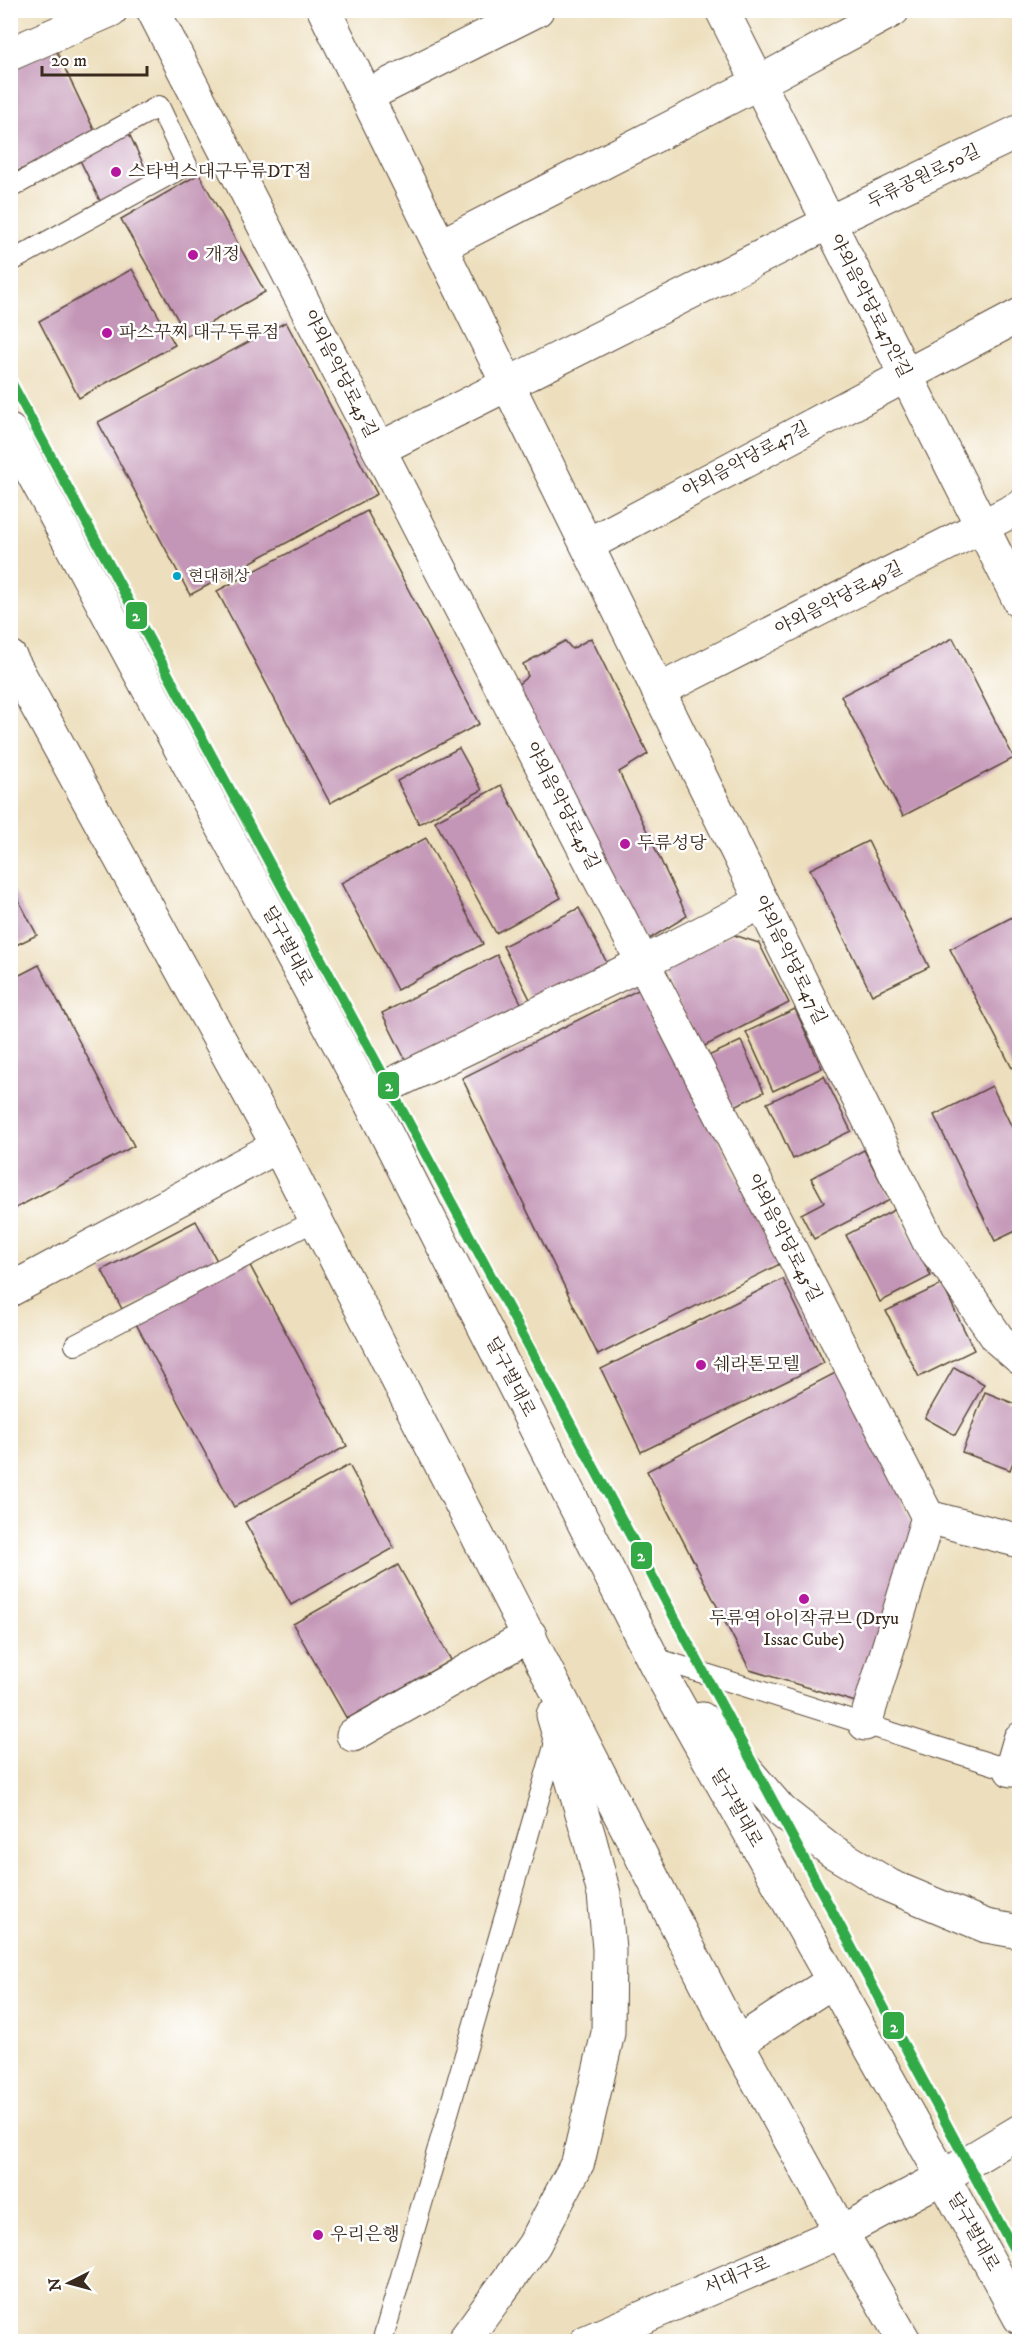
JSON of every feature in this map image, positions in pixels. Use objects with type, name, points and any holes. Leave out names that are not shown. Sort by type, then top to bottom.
[{"type":"street","name":"야외음악당로45길","points":[[153,10],[927,1517]]},
{"type":"street","name":"야외음악당로47길","points":[[324,10],[929,1242],[998,1339],[1020,1358]]},
{"type":"street","points":[[366,96],[537,10]]},
{"type":"street","name":"야외음악당로47안길","points":[[722,10],[1020,602]]},
{"type":"street","points":[[440,246],[758,83],[893,10]]},
{"type":"street","points":[[10,54],[102,12]]},
{"type":"street","name":"두류공원로50길","points":[[828,223],[1020,131]]},
{"type":"street","points":[[378,448],[828,223]]},
{"type":"street","points":[[905,376],[1020,315]]},
{"type":"street","name":"야외음악당로47길","points":[[587,545],[905,376]]},
{"type":"street","name":"달구벌대로","points":[[10,431],[367,1096],[655,1662],[1020,2318]]},
{"type":"street","name":"야외음악당로49길","points":[[658,691],[1020,507]]},
{"type":"street","points":[[10,657],[278,1146],[737,2043],[841,2232],[905,2342]]},
{"type":"street","points":[[367,1096],[643,963],[762,902]]},
{"type":"street","points":[[10,1290],[278,1146]]},
{"type":"street","points":[[864,1724],[927,1517],[1020,1541]]},
{"type":"street","points":[[464,2342],[534,2245],[578,2162],[608,2032],[609,1949],[603,1894],[590,1840],[530,1635]]},
{"type":"street","points":[[353,1735],[530,1635]]},
{"type":"street","points":[[655,1662],[781,1811],[832,1851],[890,1886],[986,1926],[1020,1932]]},
{"type":"street","points":[[737,2043],[833,1981]]},
{"type":"street","name":"서대구로","points":[[586,2342],[841,2232],[943,2177],[1020,2131]]},
{"type":"lane","points":[[10,188],[159,106],[187,165],[10,262]]},
{"type":"lane","points":[[75,1345],[316,1220]]},
{"type":"lane","points":[[655,1662],[864,1724],[1017,1761]]},
{"type":"lane","points":[[382,2342],[558,1732]]},
{"type":"building","points":[[55,48],[96,134],[10,175],[10,69]]},
{"type":"building","name":"스타벅스대구두류DT점","points":[[126,127],[154,187],[104,209],[76,152]]},
{"type":"building","name":"개정","points":[[199,174],[265,292],[187,336],[121,219]]},
{"type":"building","name":"파스꾸찌 대구두류점","points":[[132,269],[175,345],[79,398],[39,321]]},
{"type":"building","points":[[286,322],[377,494],[190,595],[98,422]]},
{"type":"building","name":"현대해상","points":[[367,511],[479,724],[330,803],[217,591]]},
{"type":"building","name":"두류성당","points":[[591,638],[648,754],[619,772],[687,916],[646,941],[515,687],[528,676],[523,664],[565,641],[572,649]]},
{"type":"building","points":[[953,638],[1014,758],[903,816],[841,696]]},
{"type":"building","points":[[459,748],[482,790],[419,824],[397,781]]},
{"type":"building","points":[[501,785],[561,898],[496,933],[435,821]]},
{"type":"building","points":[[426,838],[483,944],[397,990],[341,883]]},
{"type":"building","points":[[868,841],[929,967],[872,995],[810,869]]},
{"type":"building","points":[[10,884],[37,935],[10,948]]},
{"type":"building","points":[[579,908],[609,967],[533,1005],[503,946]]},
{"type":"building","points":[[1020,913],[1020,1064],[1012,1068],[950,949]]},
{"type":"building","points":[[731,934],[759,943],[789,1003],[701,1048],[661,970]]},
{"type":"building","points":[[497,955],[523,1007],[408,1065],[382,1013]]},
{"type":"building","points":[[39,965],[134,1146],[10,1211],[10,980]]},
{"type":"building","points":[[644,987],[780,1264],[598,1355],[462,1078]]},
{"type":"building","points":[[795,1009],[822,1068],[773,1091],[746,1032]]},
{"type":"building","points":[[741,1041],[764,1092],[729,1109],[706,1057]]},
{"type":"building","points":[[824,1076],[851,1131],[793,1159],[767,1103]]},
{"type":"building","points":[[992,1086],[1020,1144],[1020,1229],[995,1241],[934,1115]]},
{"type":"building","points":[[864,1150],[890,1200],[814,1239],[801,1214],[824,1202],[811,1178]]},
{"type":"building","points":[[896,1209],[931,1276],[880,1302],[846,1235]]},
{"type":"building","points":[[196,1221],[217,1261],[122,1309],[102,1270]]},
{"type":"building","points":[[247,1260],[347,1446],[234,1507],[134,1320]]},
{"type":"building","points":[[783,1279],[824,1363],[641,1452],[601,1369]]},
{"type":"building","points":[[942,1284],[974,1350],[919,1377],[886,1311]]},
{"type":"building","points":[[954,1367],[984,1384],[955,1435],[925,1418]]},
{"type":"building","name":"두류역 아이작큐브 (Dryu Issac Cube)","points":[[841,1370],[915,1528],[862,1704],[750,1670],[647,1471]]},
{"type":"building","points":[[985,1392],[1020,1406],[1020,1444],[1010,1470],[962,1452]]},
{"type":"building","points":[[349,1465],[394,1548],[291,1605],[245,1522]]},
{"type":"building","points":[[398,1565],[451,1660],[347,1719],[293,1624]]},
{"type":"transit line","name":"2","points":[[10,380],[1020,2261]]},
{"type":"place","name":"스타벅스대구두류DT점","points":[[116,172]]},
{"type":"place","name":"개정","points":[[193,255]]},
{"type":"place","name":"파스꾸찌 대구두류점","points":[[107,333]]},
{"type":"place","name":"현대해상","points":[[177,576]]},
{"type":"place","name":"두류성당","points":[[625,844]]},
{"type":"place","name":"쉐라톤모텔","points":[[701,1365]]},
{"type":"place","name":"두류역 아이작큐브 (Dryu Issac Cube)","points":[[804,1599]]},
{"type":"place","name":"우리은행","points":[[318,2235]]}]
